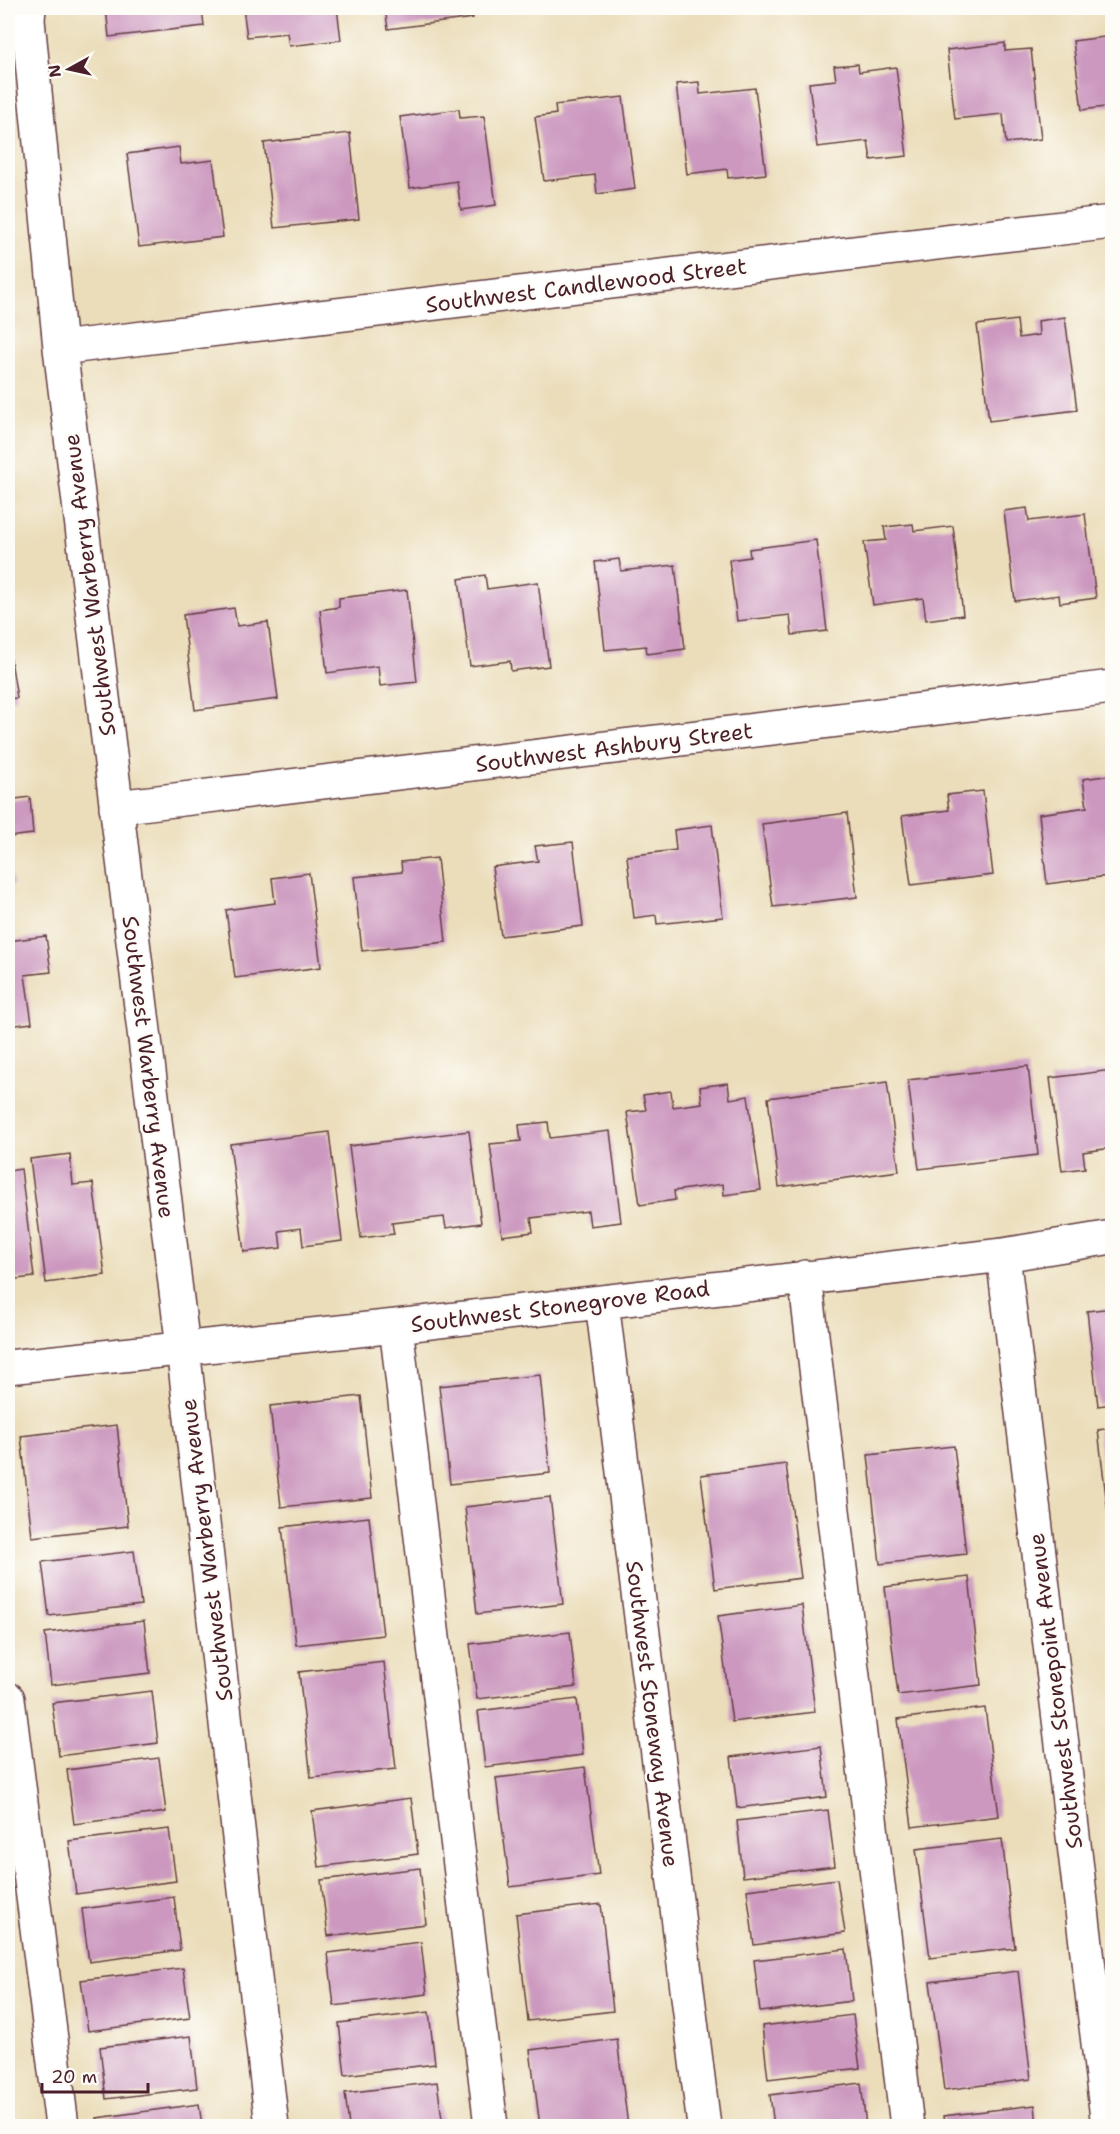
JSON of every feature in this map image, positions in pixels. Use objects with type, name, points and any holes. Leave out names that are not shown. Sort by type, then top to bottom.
[{"type":"street","name":"Southwest Warberry Avenue","points":[[29,8],[29,32],[60,348],[183,1348],[272,2127]]},
{"type":"street","name":"Southwest Candlewood Street","points":[[60,348],[1113,222]]},
{"type":"street","name":"Southwest Ashbury Street","points":[[117,807],[1113,687]]},
{"type":"street","name":"Southwest Stonegrove Road","points":[[8,1367],[602,1302],[1003,1255],[1113,1238]]},
{"type":"street","name":"Southwest Stonepoint Avenue","points":[[1003,1255],[1108,2127]]},
{"type":"street","points":[[805,1277],[907,2127]]},
{"type":"street","name":"Southwest Stoneway Avenue","points":[[602,1302],[704,2127]]},
{"type":"street","points":[[396,1326],[491,2127]]},
{"type":"street","points":[[8,1699],[62,2127]]},
{"type":"building","points":[[106,8],[202,8],[204,26],[109,37]]},
{"type":"building","points":[[243,8],[337,8],[341,40],[289,46],[287,33],[247,37]]},
{"type":"building","points":[[385,8],[472,8],[473,18],[388,29]]},
{"type":"building","points":[[1112,36],[1112,106],[1082,110],[1073,41]]},
{"type":"building","points":[[1005,43],[1005,51],[1031,49],[1041,139],[1006,143],[1003,114],[955,119],[947,50]]},
{"type":"building","points":[[858,64],[859,72],[896,67],[907,156],[871,160],[868,141],[817,147],[809,83],[836,80],[834,66]]},
{"type":"building","points":[[699,82],[700,94],[755,88],[766,174],[728,178],[727,169],[687,174],[676,84]]},
{"type":"building","points":[[623,97],[635,189],[597,194],[595,175],[544,181],[535,117],[556,114],[555,105]]},
{"type":"building","points":[[459,109],[460,118],[484,116],[496,205],[461,210],[457,181],[410,188],[400,117]]},
{"type":"building","points":[[350,133],[359,219],[274,228],[264,143]]},
{"type":"building","points":[[179,147],[181,164],[213,160],[223,237],[139,247],[127,154]]},
{"type":"building","points":[[1065,317],[1077,410],[989,421],[977,325],[1017,320],[1019,338],[1039,335],[1038,321]]},
{"type":"building","points":[[1027,508],[1029,521],[1085,514],[1096,598],[1060,603],[1059,595],[1015,601],[1004,511]]},
{"type":"building","points":[[913,524],[914,531],[953,526],[963,615],[926,620],[923,598],[873,605],[864,542],[886,540],[884,527]]},
{"type":"building","points":[[816,540],[827,631],[792,635],[790,615],[737,621],[729,560],[750,557],[749,549]]},
{"type":"building","points":[[619,559],[621,571],[675,565],[685,649],[647,654],[646,646],[605,650],[595,562]]},
{"type":"building","points":[[485,575],[487,589],[538,582],[549,666],[511,671],[510,661],[470,666],[459,579]]},
{"type":"building","points":[[407,590],[417,682],[380,686],[378,666],[327,673],[320,610],[339,607],[339,598]]},
{"type":"building","points":[[234,608],[237,626],[268,622],[278,699],[195,710],[183,615]]},
{"type":"building","points":[[11,660],[17,698],[8,699],[8,661]]},
{"type":"building","points":[[1112,775],[1112,866],[1107,867],[1108,876],[1047,884],[1039,814],[1087,807],[1083,779]]},
{"type":"building","points":[[983,791],[993,875],[911,885],[902,816],[949,810],[947,795]]},
{"type":"building","points":[[30,797],[33,834],[8,837],[8,800]]},
{"type":"building","points":[[847,813],[857,897],[773,907],[762,824]]},
{"type":"building","points":[[712,825],[723,917],[657,924],[656,915],[634,918],[627,856],[676,850],[674,830]]},
{"type":"building","points":[[573,842],[583,926],[501,936],[492,867],[538,861],[535,846]]},
{"type":"building","points":[[8,853],[13,885],[8,886]]},
{"type":"building","points":[[437,858],[446,942],[362,951],[354,877],[402,872],[401,862]]},
{"type":"building","points":[[309,873],[321,967],[235,978],[226,910],[275,903],[272,878]]},
{"type":"building","points":[[46,936],[51,972],[25,975],[32,1023],[8,1026],[8,941]]},
{"type":"building","points":[[1028,1066],[1038,1155],[919,1169],[908,1080]]},
{"type":"building","points":[[1112,1070],[1112,1148],[1083,1152],[1085,1168],[1062,1171],[1050,1078]]},
{"type":"building","points":[[887,1082],[899,1171],[779,1187],[768,1098]]},
{"type":"building","points":[[728,1083],[730,1099],[748,1096],[761,1190],[724,1195],[723,1184],[674,1191],[675,1200],[640,1205],[627,1112],[646,1110],[643,1095],[671,1091],[673,1107],[702,1103],[700,1087]]},
{"type":"building","points":[[548,1122],[550,1138],[610,1131],[621,1222],[590,1226],[588,1211],[531,1218],[533,1232],[502,1236],[490,1144],[521,1141],[519,1125]]},
{"type":"building","points":[[469,1131],[481,1223],[446,1228],[444,1217],[392,1223],[394,1234],[361,1238],[349,1146]]},
{"type":"building","points":[[329,1132],[342,1241],[303,1246],[301,1228],[279,1231],[281,1248],[244,1252],[230,1144]]},
{"type":"building","points":[[70,1154],[73,1185],[93,1183],[105,1275],[46,1283],[30,1159]]},
{"type":"building","points":[[21,1169],[34,1277],[8,1280],[8,1171]]},
{"type":"building","points":[[1112,1308],[1112,1404],[1098,1406],[1087,1311]]},
{"type":"building","points":[[540,1375],[550,1473],[450,1484],[439,1386]]},
{"type":"building","points":[[361,1396],[372,1498],[281,1507],[270,1406]]},
{"type":"building","points":[[117,1425],[128,1526],[32,1537],[21,1436]]},
{"type":"building","points":[[1112,1428],[1112,1539],[1111,1539],[1098,1430]]},
{"type":"building","points":[[954,1446],[966,1554],[880,1564],[868,1455]]},
{"type":"building","points":[[786,1464],[801,1578],[715,1589],[701,1475]]},
{"type":"building","points":[[550,1497],[563,1604],[477,1614],[465,1507]]},
{"type":"building","points":[[369,1517],[383,1635],[296,1645],[282,1527]]},
{"type":"building","points":[[134,1551],[141,1605],[49,1616],[42,1562]]},
{"type":"building","points":[[969,1577],[981,1685],[898,1695],[885,1587]]},
{"type":"building","points":[[802,1605],[815,1712],[732,1722],[718,1616]]},
{"type":"building","points":[[144,1621],[150,1673],[51,1685],[45,1633]]},
{"type":"building","points":[[570,1632],[576,1687],[477,1699],[470,1644]]},
{"type":"building","points":[[384,1662],[396,1769],[311,1778],[299,1672]]},
{"type":"building","points":[[152,1691],[158,1743],[59,1756],[52,1703]]},
{"type":"building","points":[[577,1699],[583,1755],[485,1767],[478,1711]]},
{"type":"building","points":[[985,1708],[999,1816],[912,1827],[898,1719]]},
{"type":"building","points":[[821,1746],[827,1797],[737,1808],[731,1757]]},
{"type":"building","points":[[159,1758],[166,1812],[74,1824],[67,1770]]},
{"type":"building","points":[[585,1767],[599,1875],[510,1887],[496,1778]]},
{"type":"building","points":[[411,1798],[418,1854],[319,1867],[312,1811]]},
{"type":"building","points":[[828,1810],[835,1866],[743,1877],[737,1821]]},
{"type":"building","points":[[169,1829],[176,1881],[76,1894],[69,1841]]},
{"type":"building","points":[[1002,1839],[1015,1948],[930,1958],[916,1849]]},
{"type":"building","points":[[420,1868],[426,1924],[328,1936],[321,1880]]},
{"type":"building","points":[[837,1879],[845,1933],[754,1945],[747,1890]]},
{"type":"building","points":[[174,1897],[180,1950],[89,1962],[82,1909]]},
{"type":"building","points":[[601,1904],[613,2011],[528,2021],[516,1914]]},
{"type":"building","points":[[421,1942],[427,1994],[334,2006],[328,1953]]},
{"type":"building","points":[[846,1949],[852,2001],[760,2012],[754,1960]]},
{"type":"building","points":[[183,1968],[190,2018],[88,2031],[81,1980]]},
{"type":"building","points":[[1018,1971],[1031,2079],[944,2090],[930,1982]]},
{"type":"building","points":[[429,2012],[435,2064],[345,2075],[339,2023]]},
{"type":"building","points":[[853,2015],[860,2068],[768,2079],[762,2026]]},
{"type":"building","points":[[191,2036],[197,2088],[106,2099],[100,2047]]},
{"type":"building","points":[[617,2039],[628,2126],[540,2126],[530,2050]]},
{"type":"building","points":[[8,2057],[13,2089],[8,2089]]},
{"type":"building","points":[[437,2082],[443,2126],[349,2126],[345,2093]]},
{"type":"building","points":[[861,2083],[866,2126],[774,2126],[770,2095]]},
{"type":"building","points":[[199,2104],[202,2126],[98,2126],[97,2118]]},
{"type":"building","points":[[1035,2105],[1037,2126],[944,2126],[943,2116]]}]
